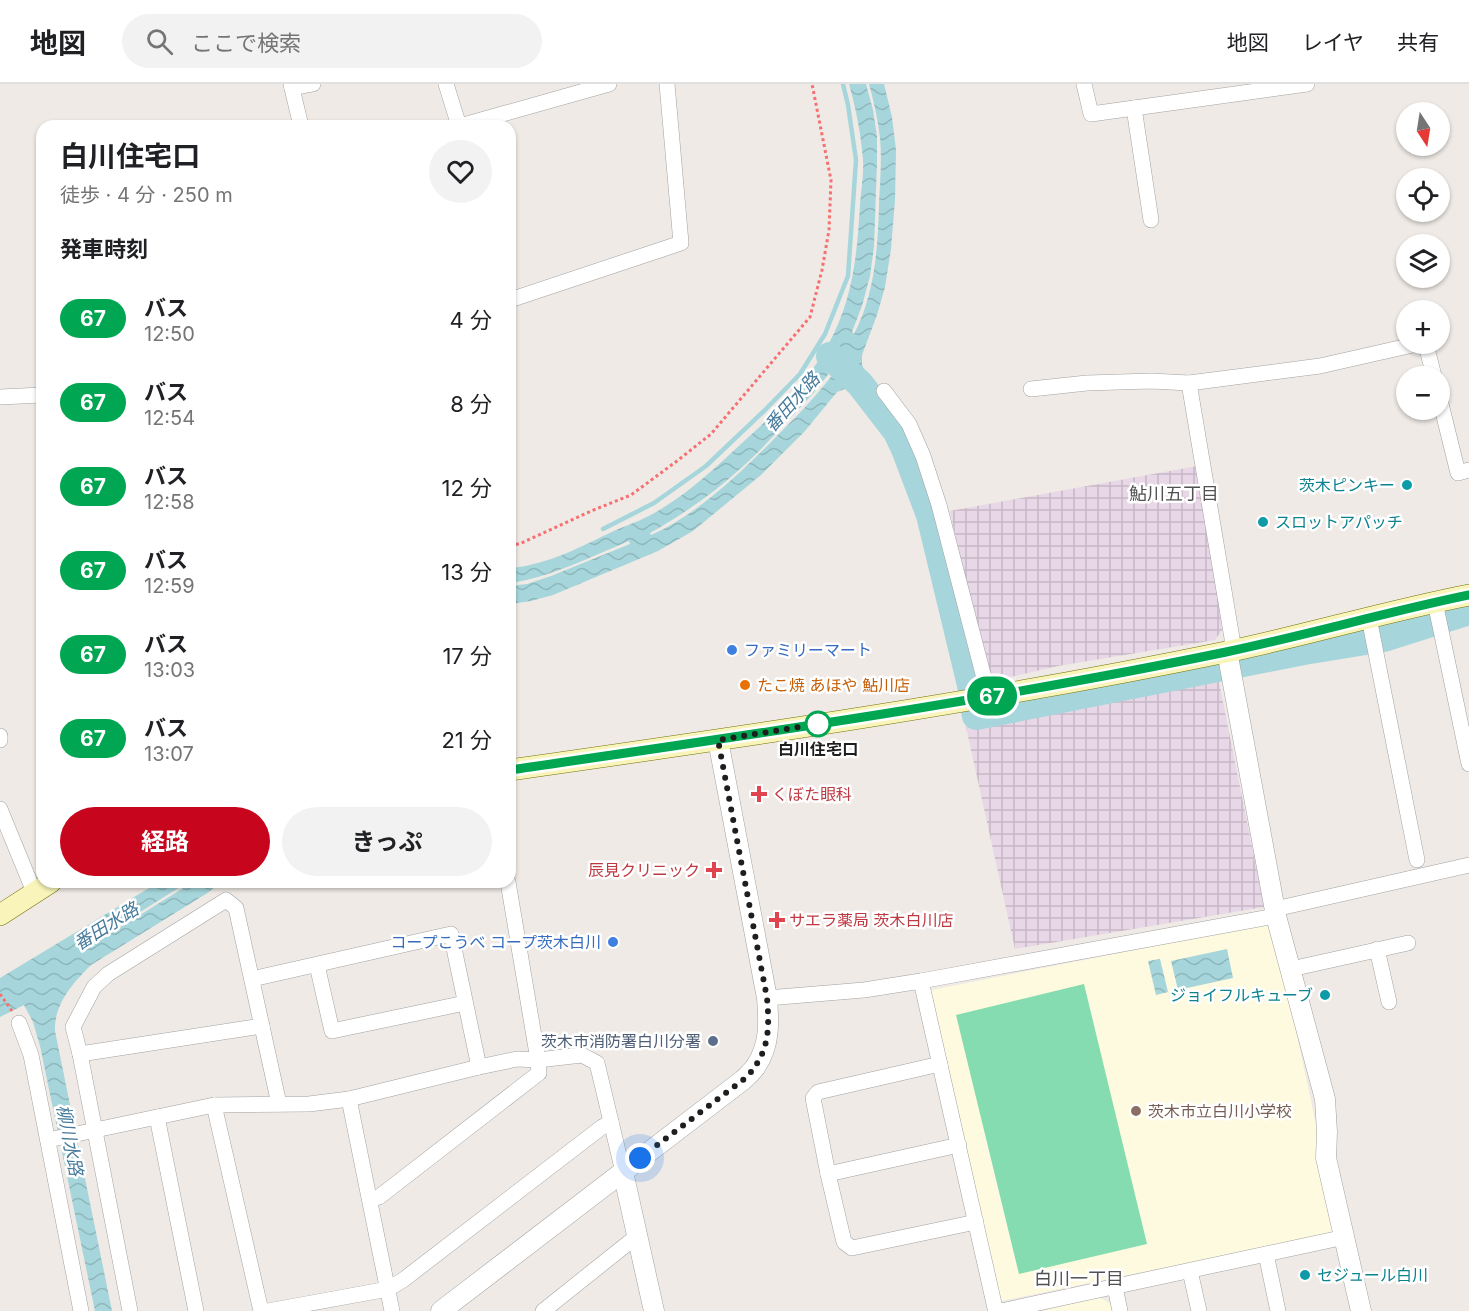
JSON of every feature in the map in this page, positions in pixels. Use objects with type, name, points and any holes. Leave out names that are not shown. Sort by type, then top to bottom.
[{"type":"main road","points":[[516,769],[978,699],[1231,651],[1372,632],[1438,614],[1468,598]]},
{"type":"main road","points":[[0,915],[41,888]]},
{"type":"street","points":[[300,120],[292,86],[313,84]]},
{"type":"street","points":[[446,84],[457,120]]},
{"type":"street","points":[[480,120],[609,84]]},
{"type":"street","points":[[516,298],[681,243],[667,84]]},
{"type":"street","points":[[1084,84],[1091,114],[1307,84]]},
{"type":"street","points":[[1134,108],[1151,220]]},
{"type":"street","points":[[1031,389],[1087,382],[1189,383],[1320,366],[1417,344],[1427,349],[1431,366]]},
{"type":"street","points":[[1189,383],[1231,651],[1276,912],[1325,1099],[1326,1158],[1361,1311]]},
{"type":"street","points":[[884,391],[909,424],[933,485],[950,542],[978,699]]},
{"type":"street","points":[[0,397],[36,395]]},
{"type":"street","points":[[1445,420],[1458,473],[1469,471]]},
{"type":"street","points":[[1438,614],[1469,764]]},
{"type":"street","points":[[1372,632],[1417,860]]},
{"type":"street","points":[[441,1311],[743,1080],[756,1065],[766,1043],[770,1022],[718,740]]},
{"type":"street","points":[[0,809],[36,874]]},
{"type":"street","points":[[767,998],[864,990],[921,981],[1276,912],[1469,865]]},
{"type":"street","points":[[370,1200],[379,1197],[538,1073],[538,1060],[509,888]]},
{"type":"street","points":[[130,1311],[90,1131],[80,1054],[73,1027],[94,987],[108,974],[226,900],[236,908],[279,1104]]},
{"type":"street","points":[[252,979],[451,934],[479,1067]]},
{"type":"street","points":[[1291,969],[1408,943]]},
{"type":"street","points":[[1377,949],[1389,1002]]},
{"type":"street","points":[[317,965],[332,1031],[465,1003]]},
{"type":"street","points":[[921,981],[995,1308],[1001,1311],[1345,1237]]},
{"type":"street","points":[[19,1023],[31,1055],[53,1139],[81,1311]]},
{"type":"street","points":[[80,1054],[262,1026]]},
{"type":"street","points":[[53,1139],[214,1106],[309,1104],[349,1099],[517,1059],[538,1060],[582,1055],[597,1063],[654,1311]]},
{"type":"street","points":[[940,1064],[818,1092],[813,1098],[828,1174],[844,1242],[852,1248],[976,1222]]},
{"type":"street","points":[[349,1099],[392,1311]]},
{"type":"street","points":[[214,1106],[261,1311]]},
{"type":"street","points":[[156,1118],[196,1311]]},
{"type":"street","points":[[268,1311],[388,1289],[611,1122]]},
{"type":"street","points":[[828,1174],[958,1145]]},
{"type":"street","points":[[543,1311],[637,1236]]},
{"type":"street","points":[[1266,1254],[1278,1311]]},
{"type":"street","points":[[1191,1271],[1199,1311]]},
{"type":"street","points":[[1115,1287],[1120,1311]]},
{"type":"path","points":[[516,544],[631,495],[677,461],[711,434],[810,317],[829,230],[831,180],[812,84]]},
{"type":"path","points":[[0,994],[19,1023]]},
{"type":"shaded area","points":[[1197,466],[1205,494],[1222,630],[1215,640],[1058,666],[998,680],[990,672],[968,594],[950,511]]},
{"type":"shaded area","points":[[1218,677],[1264,907],[1015,949],[966,727]]},
{"type":"shaded area","name":"茨木市立白川小学校","points":[[1273,923],[1339,1232],[1001,1301],[931,990]]},
{"type":"shaded area","points":[[1099,1297],[1111,1304],[1113,1311],[1042,1311]]},
{"type":"green space","points":[[1084,984],[1147,1244],[1019,1274],[956,1015]]},
{"type":"water","name":"番田水路","points":[[849,84],[866,84],[877,136],[874,247],[870,276],[852,332],[854,334],[871,287],[878,236],[881,146],[869,84],[884,84],[892,117],[896,150],[895,200],[885,287],[862,355],[864,371],[851,380],[847,388],[837,392],[805,431],[761,475],[693,531],[658,551],[553,595],[516,603],[516,585],[551,576],[630,544],[629,541],[556,571],[516,582],[516,567],[538,563],[564,554],[645,518],[672,502],[703,478],[766,421],[800,385],[820,359],[843,311],[855,259],[863,165],[856,112]],"holes":[[[830,372],[833,374],[818,392],[730,481],[684,517],[651,535],[650,533],[674,519],[731,477],[764,446]]]},
{"type":"water","points":[[149,888],[178,888],[118,926],[119,928],[183,888],[213,888],[91,965],[66,995],[58,1012],[55,1031],[112,1311],[95,1311],[40,1046],[33,1022],[24,1005],[0,1017],[0,978]]},
{"type":"water","points":[[1227,949],[1233,978],[1178,990],[1171,961]]},
{"type":"water","points":[[1160,959],[1168,992],[1156,995],[1148,961]]},
{"type":"waterway","name":"番田水路","points":[[603,529],[654,503],[706,466],[800,374],[825,334],[848,276],[856,160],[843,84]]},
{"type":"waterway","points":[[830,356],[860,384],[897,432],[905,449],[930,515],[971,685],[976,716],[1304,651],[1384,638],[1469,611]]},
{"type":"bus line","name":"67","points":[[516,769],[989,697],[1227,651],[1469,595]]},
{"type":"place","name":"茨木ピンキー","points":[[1407,485]]},
{"type":"place","name":"スロットアパッチ","points":[[1263,522]]},
{"type":"place","name":"ファミリーマート","points":[[732,650]]},
{"type":"place","name":"たこ焼 あほや 鮎川店","points":[[745,685]]},
{"type":"place","name":"白川住宅口","points":[[818,724]]},
{"type":"place","name":"くぼた眼科","points":[[759,794]]},
{"type":"place","name":"辰見クリニック","points":[[714,870]]},
{"type":"place","name":"サエラ薬局 茨木白川店","points":[[777,920]]},
{"type":"place","name":"コープこうべ コープ茨木白川","points":[[613,942]]},
{"type":"place","name":"ジョイフルキューブ","points":[[1325,995]]},
{"type":"place","name":"茨木市消防署白川分署","points":[[713,1041]]},
{"type":"place","name":"茨木市立白川小学校","points":[[1136,1111]]},
{"type":"place","name":"セジュール白川","points":[[1305,1275]]},
{"type":"district","name":"鮎川五丁目","points":[[1174,493]]},
{"type":"district","name":"白川一丁目","points":[[1079,1278]]},
{"type":"route","points":[[640,1158],[743,1080],[756,1065],[766,1043],[770,1022],[718,740],[818,724]]},
{"type":"water label","name":"柳川水路","points":[[70,1140]]}]
